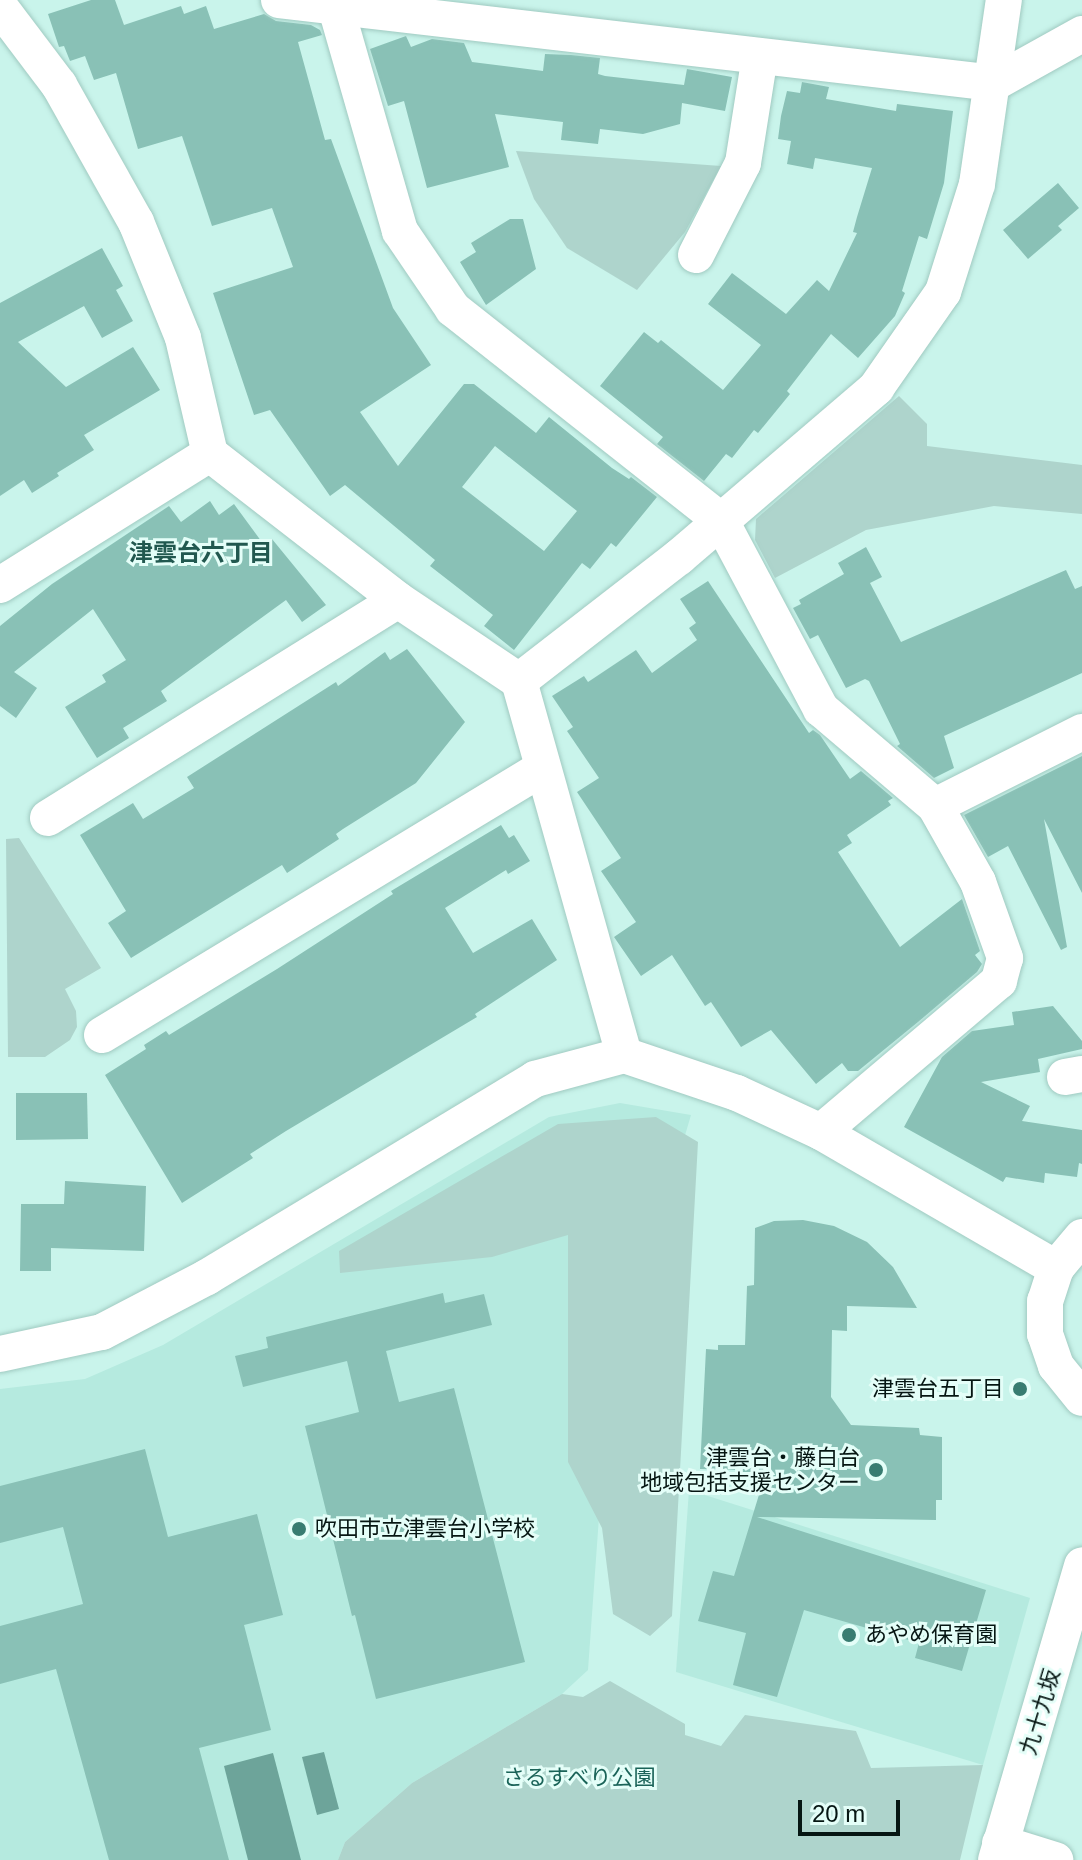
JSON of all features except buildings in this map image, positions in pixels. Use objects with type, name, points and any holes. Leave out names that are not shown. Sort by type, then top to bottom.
[{"type":"street","points":[[279,0],[994,83],[1082,34]]},
{"type":"street","points":[[519,681],[721,521],[876,388],[943,292],[977,184],[1004,0]]},
{"type":"street","points":[[0,7],[59,85],[136,222],[183,338],[210,454],[398,600],[519,681],[541,769],[624,1055]]},
{"type":"street","points":[[336,8],[400,231],[453,309],[721,521],[821,709],[935,806],[978,882],[1005,958],[999,981],[821,1132]]},
{"type":"street","points":[[696,255],[743,163],[760,56]]},
{"type":"street","points":[[0,585],[210,454]]},
{"type":"street","points":[[48,818],[398,600]]},
{"type":"street","points":[[935,806],[1082,732]]},
{"type":"street","points":[[102,1035],[541,769]]},
{"type":"street","points":[[0,1354],[102,1332],[207,1277],[535,1079],[624,1055],[737,1093],[821,1132],[1056,1268]]},
{"type":"street","points":[[1082,1237],[1056,1268],[1045,1301],[1045,1334],[1056,1366],[1082,1398]]},
{"type":"street","name":"九十九坂","points":[[998,1852],[1082,1565]]},
{"type":"street","points":[[998,1852],[1055,1860]]},
{"type":"shaded area","name":"吹田市立津雲台小学校","points":[[620,1103],[691,1115],[657,1230],[617,1267],[588,1670],[562,1694],[412,1783],[345,1842],[338,1860],[0,1860],[0,1389],[85,1379],[163,1345],[549,1117]]},
{"type":"shaded area","name":"あやめ保育園","points":[[689,1490],[1030,1598],[983,1765],[676,1672]]},
{"type":"shaded area","points":[[324,1752],[339,1809],[317,1815],[302,1757]]},
{"type":"shaded area","points":[[273,1753],[301,1860],[248,1860],[224,1766]]},
{"type":"green space","points":[[516,151],[721,166],[685,232],[637,290],[567,248],[534,199]]},
{"type":"green space","points":[[899,396],[927,424],[927,446],[1082,465],[1082,514],[994,506],[866,530],[775,578],[755,540],[756,519]]},
{"type":"green space","points":[[19,838],[101,968],[65,989],[76,1011],[77,1027],[70,1040],[45,1057],[8,1057],[6,839]]},
{"type":"green space","points":[[656,1117],[698,1142],[672,1616],[650,1636],[613,1614],[602,1528],[568,1462],[568,1235],[492,1257],[340,1273],[339,1251],[558,1124]]},
{"type":"green space","name":"さるすべり公園","points":[[610,1681],[685,1724],[685,1735],[721,1746],[745,1715],[856,1731],[871,1768],[983,1765],[960,1860],[338,1860],[345,1842],[412,1783],[562,1694],[583,1697]]},
{"type":"place","name":"津雲台五丁目","points":[[1020,1389]]},
{"type":"place","name":"津雲台・藤白台 地域包括支援センター","points":[[876,1470]]},
{"type":"place","name":"吹田市立津雲台小学校","points":[[299,1529]]},
{"type":"place","name":"あやめ保育園","points":[[849,1635]]},
{"type":"district","name":"津雲台六丁目","points":[[201,553]]}]
